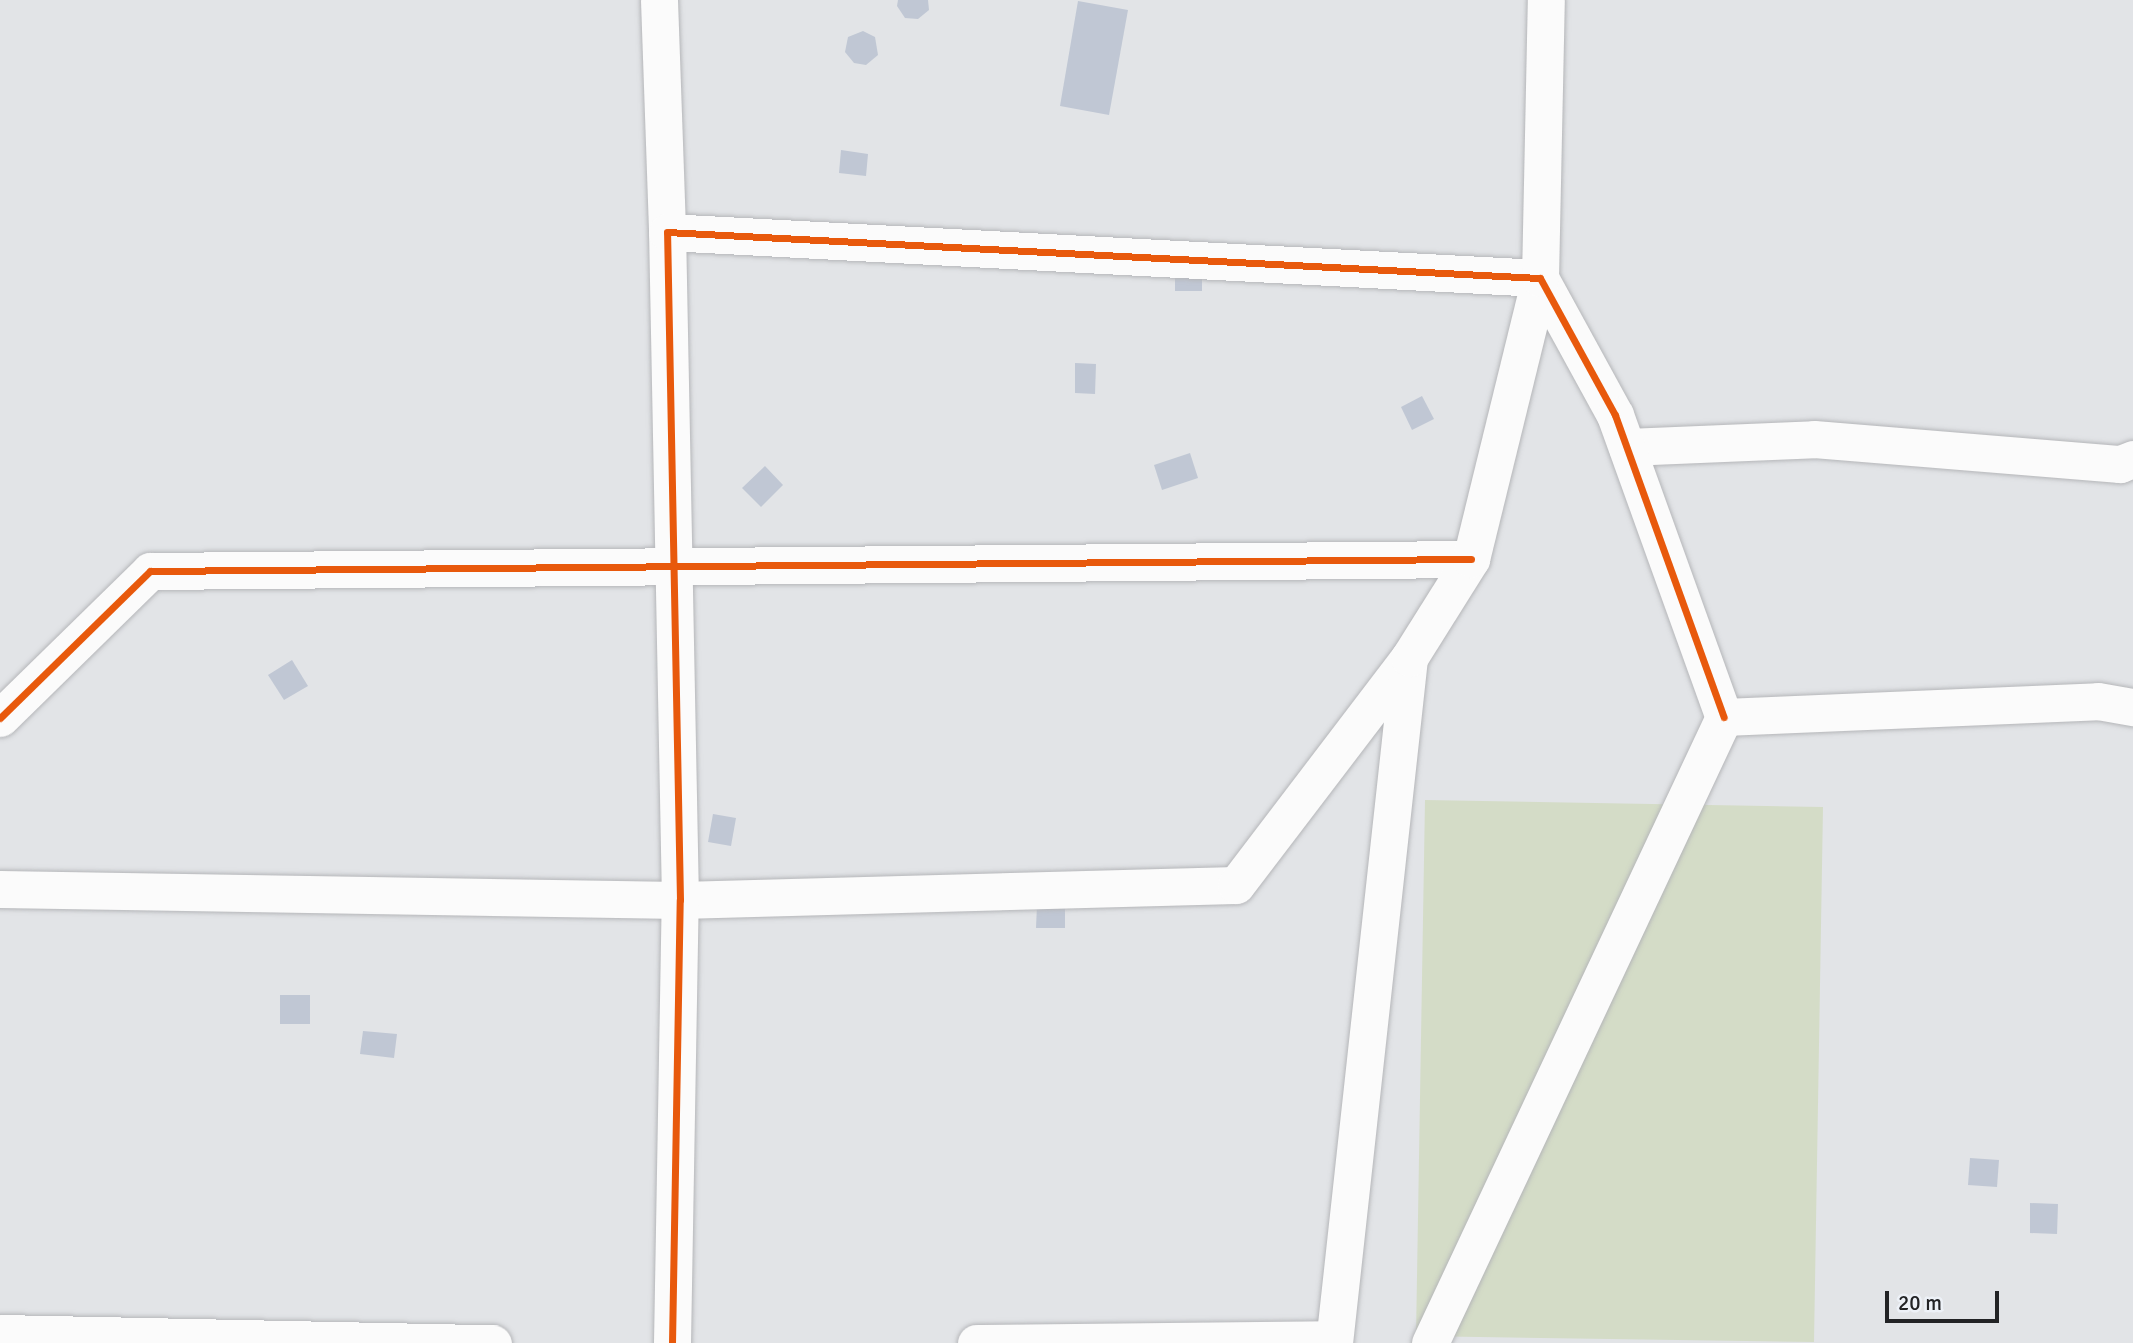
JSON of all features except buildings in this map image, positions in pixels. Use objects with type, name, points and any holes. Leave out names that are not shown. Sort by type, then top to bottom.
[{"type":"street","points":[[659,0],[675,564],[680,900],[672,1343]]},
{"type":"street","points":[[0,889],[680,900],[1236,885],[1409,657],[1471,559],[1540,278],[1546,0]]},
{"type":"street","points":[[667,232],[1540,278]]},
{"type":"street","points":[[1430,1343],[1724,717],[1615,415],[1540,278]]},
{"type":"street","points":[[1627,447],[1814,439],[2120,464],[2133,459]]},
{"type":"street","points":[[0,718],[150,571],[675,564],[1471,559]]},
{"type":"street","points":[[976,1343],[1334,1341],[1409,657]]},
{"type":"street","points":[[1724,717],[2098,701],[2133,707]]},
{"type":"street","points":[[0,1334],[493,1343]]},
{"type":"green space","points":[[1425,800],[1823,807],[1814,1342],[1416,1336]]},
{"type":"cycle path","points":[[672,1343],[680,900],[667,232],[1540,278],[1615,415],[1724,717]]},
{"type":"cycle path","points":[[0,718],[150,571],[1471,559]]}]
